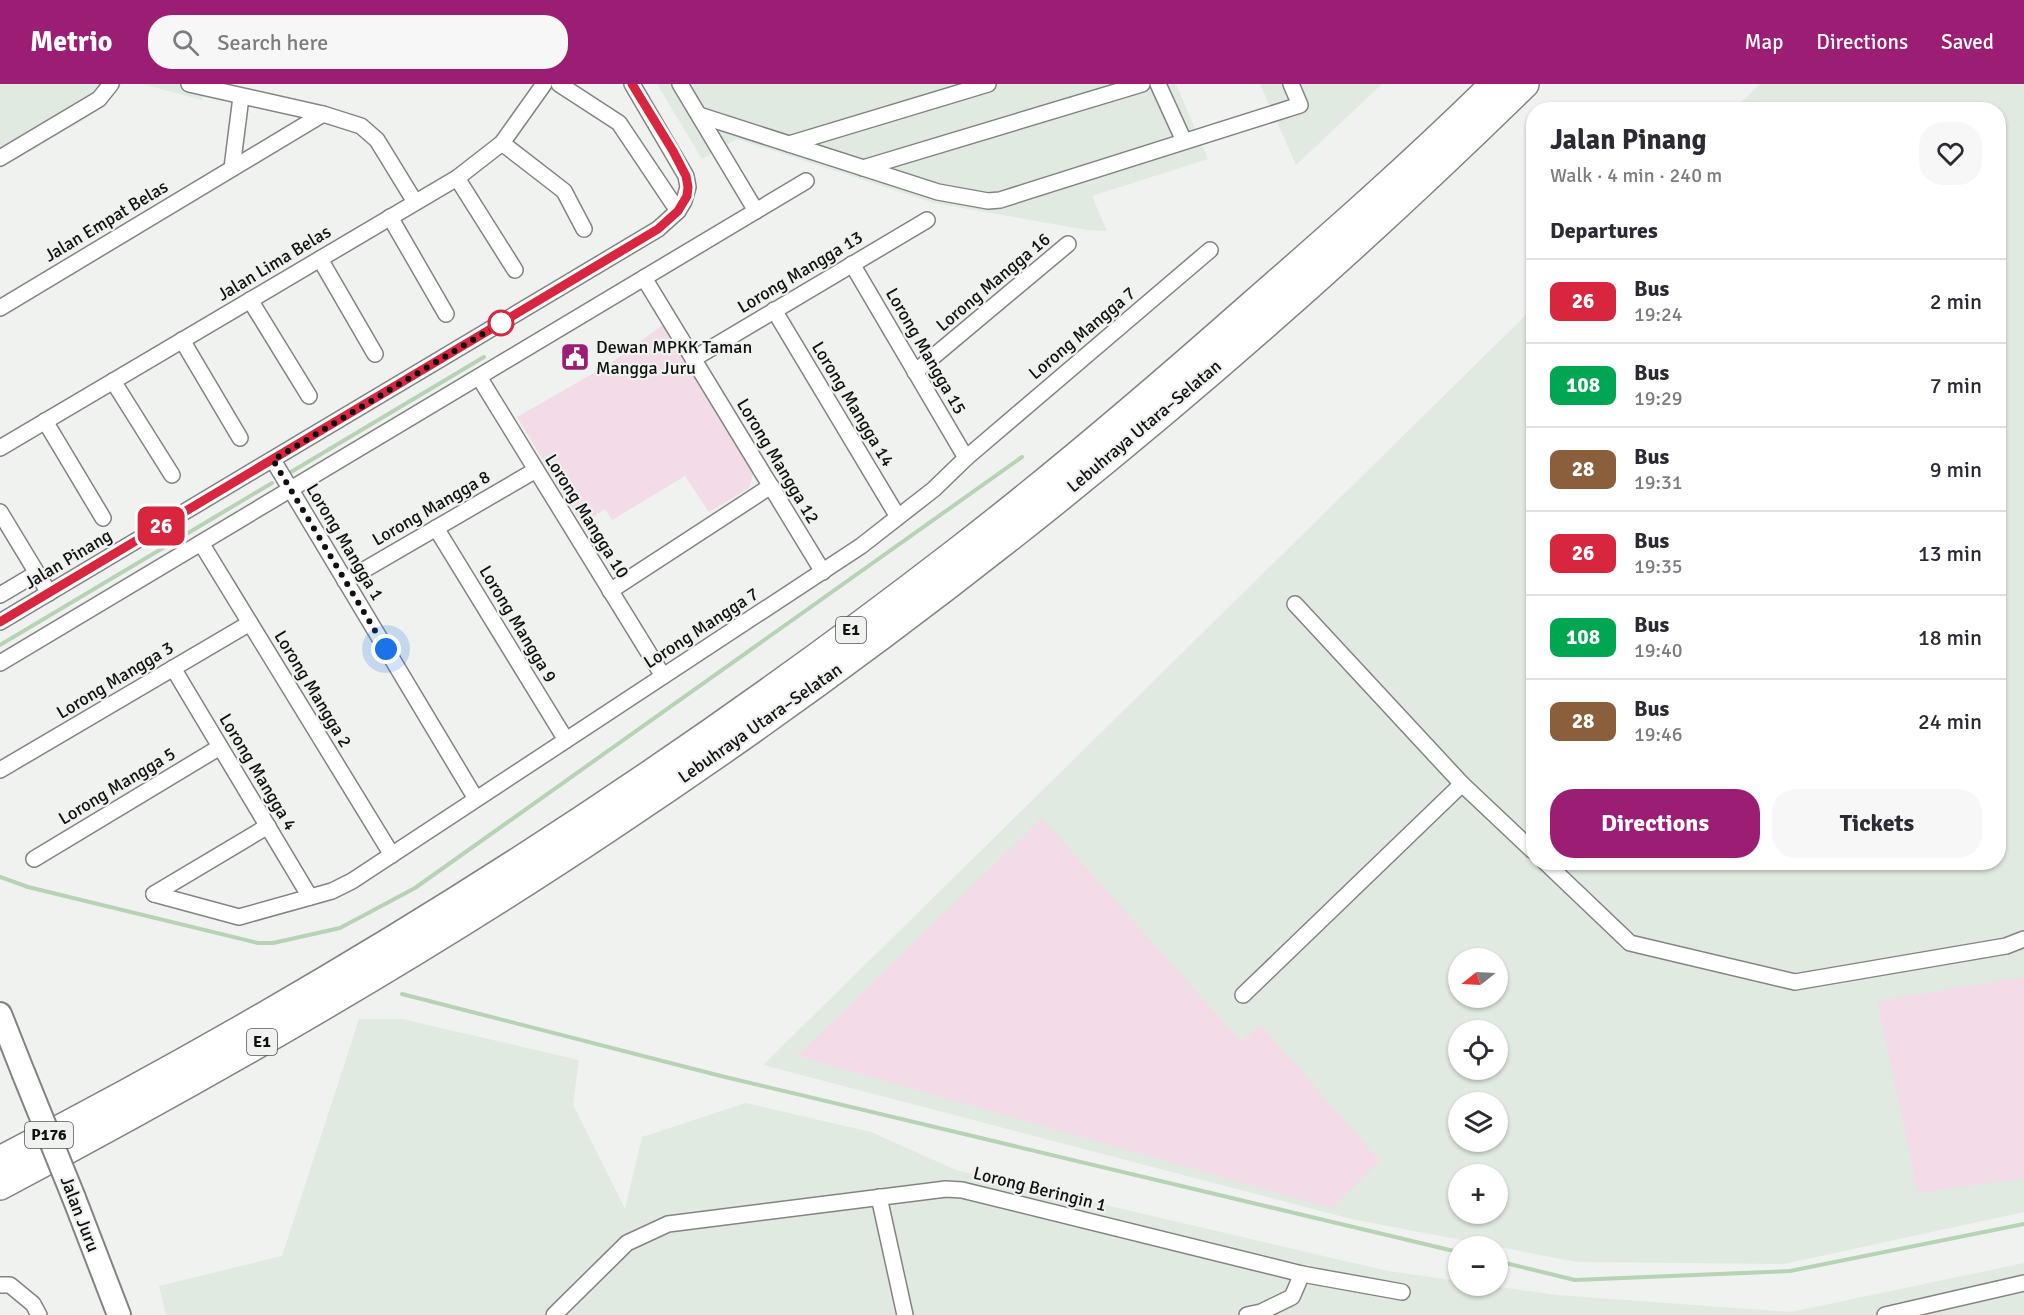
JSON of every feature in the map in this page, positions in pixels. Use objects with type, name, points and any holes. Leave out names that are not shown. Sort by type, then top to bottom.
[{"type":"highway","name":"Lebuhraya Utara–Selatan","points":[[0,1160],[274,1011],[388,944],[590,815],[779,684],[955,553],[1112,427],[1324,242],[1494,84]]},
{"type":"highway","name":"Lebuhraya Utara–Selatan","points":[[0,1186],[145,1108],[389,968],[614,825],[864,650],[995,549],[1154,419],[1302,290],[1525,84]]},
{"type":"main road","name":"Jalan Juru","points":[[0,1014],[119,1315]]},
{"type":"street","points":[[0,158],[99,99],[111,84]]},
{"type":"street","points":[[189,84],[323,114],[361,126],[377,140],[415,202]]},
{"type":"street","name":"Jalan Lima Belas","points":[[0,448],[457,178],[502,143],[544,84]]},
{"type":"street","points":[[559,84],[619,123],[678,211],[687,196],[686,176],[632,84]]},
{"type":"street","points":[[680,84],[756,211]]},
{"type":"street","points":[[789,144],[988,84]]},
{"type":"street","points":[[863,168],[1142,84]]},
{"type":"street","points":[[1158,84],[1184,141]]},
{"type":"street","points":[[699,115],[938,192],[988,201],[1000,200],[1300,105],[1291,84]]},
{"type":"street","points":[[232,168],[242,97]]},
{"type":"street","name":"Jalan Empat Belas","points":[[0,308],[323,114]]},
{"type":"street","points":[[719,149],[732,133],[744,129]]},
{"type":"street","points":[[502,143],[564,191],[584,230]]},
{"type":"street","points":[[457,178],[515,270]]},
{"type":"street","points":[[0,663],[806,181]]},
{"type":"street","name":"Jalan Pinang","points":[[0,622],[658,229],[678,211]]},
{"type":"street","points":[[390,217],[446,314]]},
{"type":"street","name":"Lorong Mangga 13","points":[[693,359],[927,220]]},
{"type":"street","name":"Lorong Mangga 16","points":[[915,372],[1068,244]]},
{"type":"street","name":"Lorong Mangga 7","points":[[268,826],[154,894],[239,917],[332,891],[352,881],[861,546],[934,489],[966,458],[1210,250]]},
{"type":"street","points":[[320,258],[375,354]]},
{"type":"street","name":"Lorong Mangga 15","points":[[852,264],[966,458]]},
{"type":"street","name":"Lorong Mangga 12","points":[[644,278],[823,572]]},
{"type":"street","points":[[250,300],[309,396]]},
{"type":"street","name":"Lorong Mangga 14","points":[[774,310],[898,517]]},
{"type":"street","points":[[182,340],[240,438]]},
{"type":"street","name":"Lorong Mangga 10","points":[[478,377],[663,676]]},
{"type":"street","points":[[113,381],[172,475]]},
{"type":"street","points":[[45,421],[102,518]]},
{"type":"street","name":"Lorong Mangga 1","points":[[273,460],[476,799]]},
{"type":"street","name":"Lorong Mangga 8","points":[[345,581],[536,470]]},
{"type":"street","points":[[610,591],[771,486]]},
{"type":"street","points":[[0,512],[49,592]]},
{"type":"street","name":"Lorong Mangga 9","points":[[436,528],[566,740]]},
{"type":"street","name":"Lorong Mangga 2","points":[[201,543],[392,855]]},
{"type":"street","points":[[0,595],[37,573]]},
{"type":"street","points":[[1295,604],[1462,784],[1526,844]]},
{"type":"street","name":"Lorong Mangga 3","points":[[0,770],[250,622]]},
{"type":"street","name":"Lorong Mangga 4","points":[[172,668],[310,897]]},
{"type":"street","name":"Lorong Mangga 5","points":[[34,859],[220,747]]},
{"type":"street","points":[[1243,995],[1462,784]]},
{"type":"street","points":[[1553,870],[1630,943],[1795,982],[2006,946],[2024,939]]},
{"type":"street","name":"Lorong Beringin 1","points":[[554,1315],[627,1243],[668,1224],[946,1190],[962,1190],[1302,1274],[1402,1292]]},
{"type":"street","points":[[879,1197],[905,1315]]},
{"type":"street","points":[[1247,1315],[1261,1312],[1292,1297],[1302,1274]]},
{"type":"street","points":[[1888,1313],[2024,1283]]},
{"type":"street","points":[[0,1285],[10,1285],[33,1304],[39,1315]]},
{"type":"shaded area","points":[[0,84],[122,84],[107,103],[87,118],[0,169]]},
{"type":"shaded area","points":[[142,84],[206,84],[202,100]]},
{"type":"shaded area","points":[[657,84],[1176,84],[1208,159],[1092,196],[1107,231],[1087,230],[934,203],[737,139],[702,159]]},
{"type":"shaded area","points":[[1260,84],[1382,84],[1296,165]]},
{"type":"shaded area","points":[[1760,84],[2024,84],[2024,1212],[1784,1264],[1577,1262],[1508,1249],[1508,1236],[1448,1237],[1351,1219],[763,1065],[1526,315],[1526,870],[2006,870],[2006,102],[1741,102]]},
{"type":"shaded area","points":[[664,324],[754,472],[749,488],[709,512],[685,476],[612,520],[605,509],[582,524],[517,417],[608,365]]},
{"type":"shaded area","points":[[1042,818],[1241,1042],[1261,1025],[1380,1161],[1332,1208],[797,1056]]},
{"type":"shaded area","points":[[2024,977],[2024,1178],[1918,1193],[1877,1001]]},
{"type":"shaded area","points":[[359,1019],[402,1019],[579,1060],[573,1104],[625,1209],[642,1137],[746,1103],[871,1132],[956,1170],[1388,1271],[1448,1280],[1448,1296],[1508,1296],[1508,1288],[1557,1295],[1791,1312],[2024,1263],[2024,1315],[166,1315],[159,1286],[282,1256]]},
{"type":"waterway","points":[[291,472],[484,357]]},
{"type":"waterway","points":[[0,877],[28,887],[258,943],[273,943],[340,928],[415,888],[1022,457]]},
{"type":"waterway","points":[[0,645],[272,483]]},
{"type":"waterway","points":[[402,994],[721,1076],[1448,1250]]},
{"type":"waterway","points":[[1508,1264],[1575,1280],[1790,1271],[2024,1224]]},
{"type":"bus line","name":"26","points":[[0,622],[658,229],[669,220],[687,196],[686,176],[632,84]]},
{"type":"place","name":"Dewan MPKK Taman Mangga Juru","points":[[575,357]]},
{"type":"route","points":[[386,649],[273,460],[501,323]]}]
